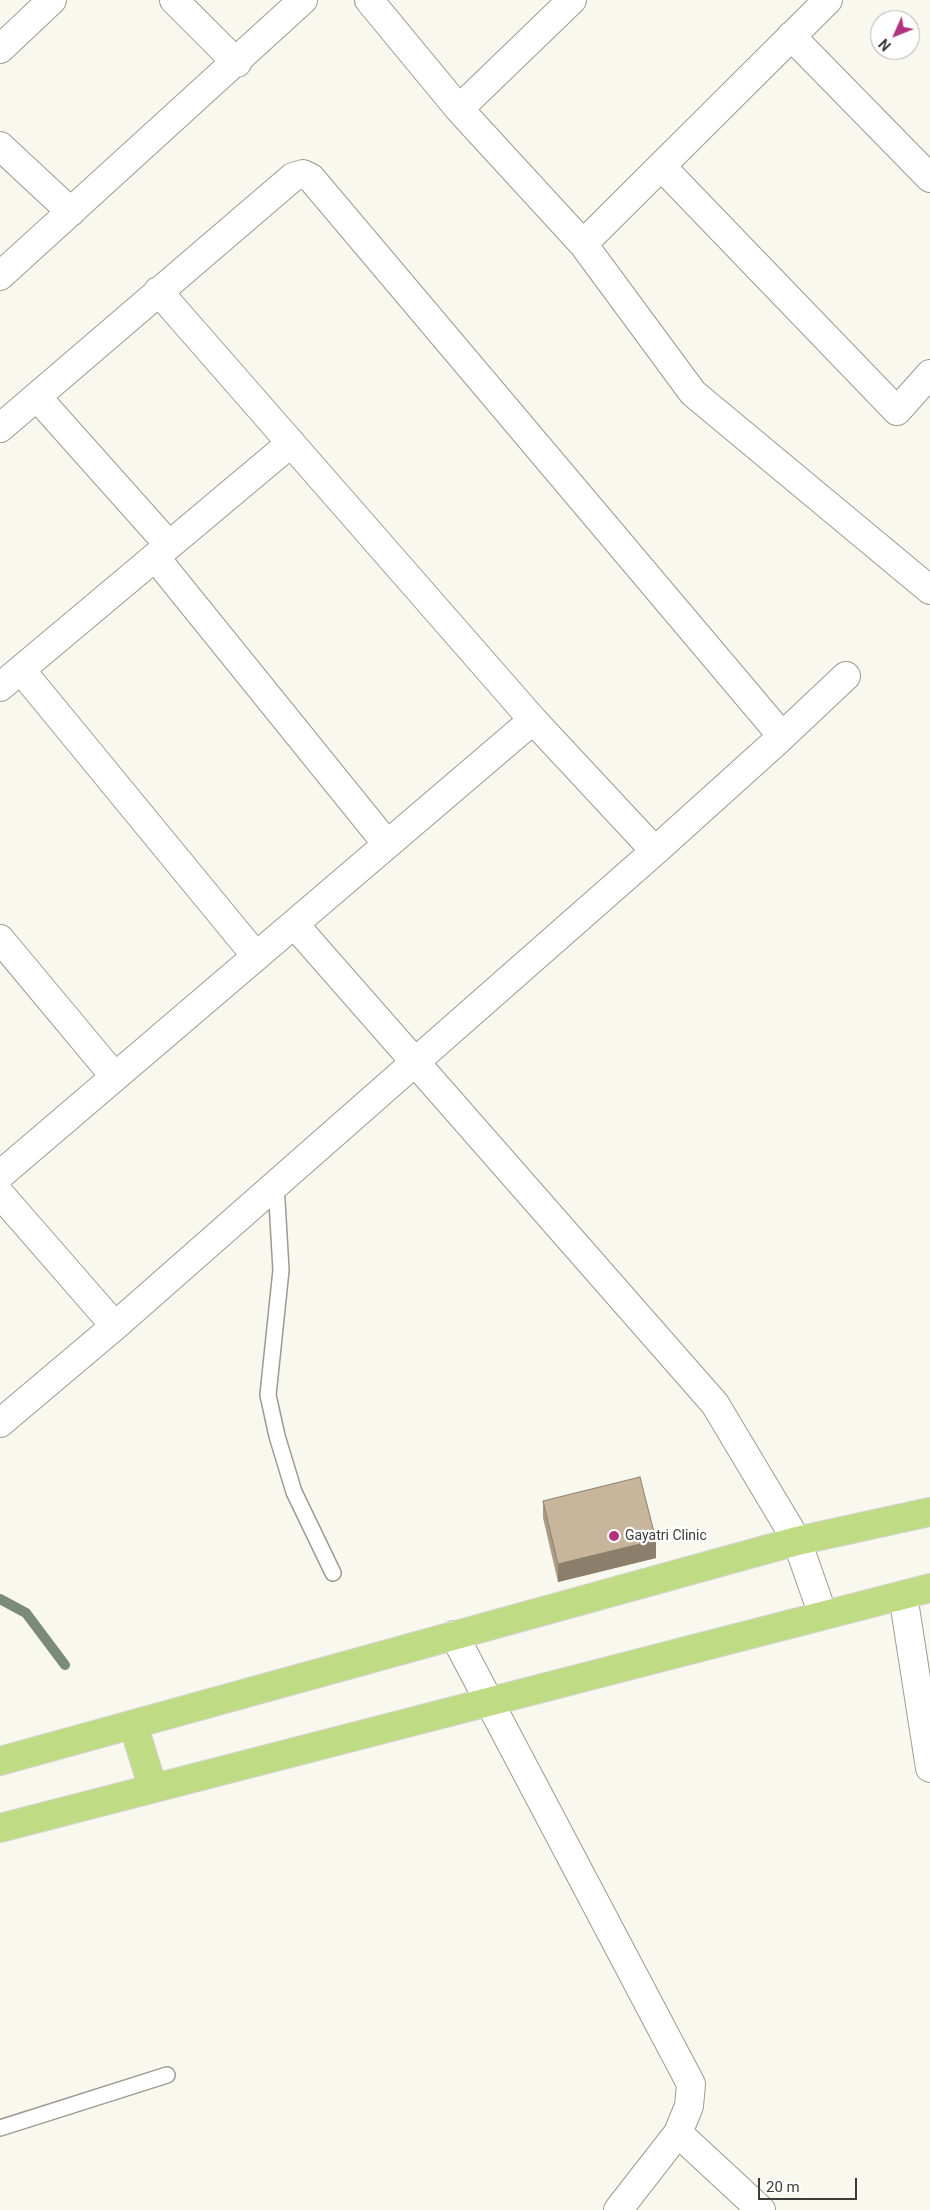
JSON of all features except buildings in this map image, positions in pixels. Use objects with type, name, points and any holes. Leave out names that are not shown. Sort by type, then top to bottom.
[{"type":"main road","points":[[0,1761],[797,1541],[930,1512]]},
{"type":"main road","points":[[0,1828],[930,1588]]},
{"type":"main road","points":[[133,1724],[153,1788]]},
{"type":"street","points":[[0,49],[52,0]]},
{"type":"street","points":[[174,0],[237,63]]},
{"type":"street","points":[[0,276],[237,63],[303,0]]},
{"type":"street","points":[[369,0],[459,109],[583,244],[693,393],[930,590]]},
{"type":"street","points":[[459,109],[572,0]]},
{"type":"street","points":[[583,244],[828,0]]},
{"type":"street","points":[[792,36],[930,178]]},
{"type":"street","points":[[0,146],[71,212]]},
{"type":"street","points":[[660,166],[897,411],[930,374]]},
{"type":"street","points":[[0,428],[293,177],[302,174],[312,178],[777,730],[777,740]]},
{"type":"street","points":[[158,291],[533,720],[655,851]]},
{"type":"street","points":[[37,397],[162,551],[387,844]]},
{"type":"street","points":[[0,687],[291,443]]},
{"type":"street","points":[[21,670],[256,956]]},
{"type":"street","points":[[0,1423],[115,1326],[655,851],[846,676]]},
{"type":"street","points":[[0,1175],[533,720]]},
{"type":"street","points":[[294,924],[715,1404],[797,1541],[822,1616]]},
{"type":"street","points":[[0,939],[114,1077]]},
{"type":"street","points":[[0,1194],[115,1326]]},
{"type":"street","points":[[903,1595],[930,1768]]},
{"type":"street","points":[[454,1635],[691,2084],[689,2106],[678,2133],[618,2210]]},
{"type":"street","points":[[678,2133],[761,2210]]},
{"type":"lane","points":[[276,1184],[281,1270],[268,1395],[277,1436],[294,1492],[333,1573]]},
{"type":"lane","points":[[0,2128],[167,2075]]},
{"type":"waterway","points":[[0,1599],[26,1613],[65,1665]]},
{"type":"place","name":"Gayatri Clinic","points":[[614,1536]]}]
